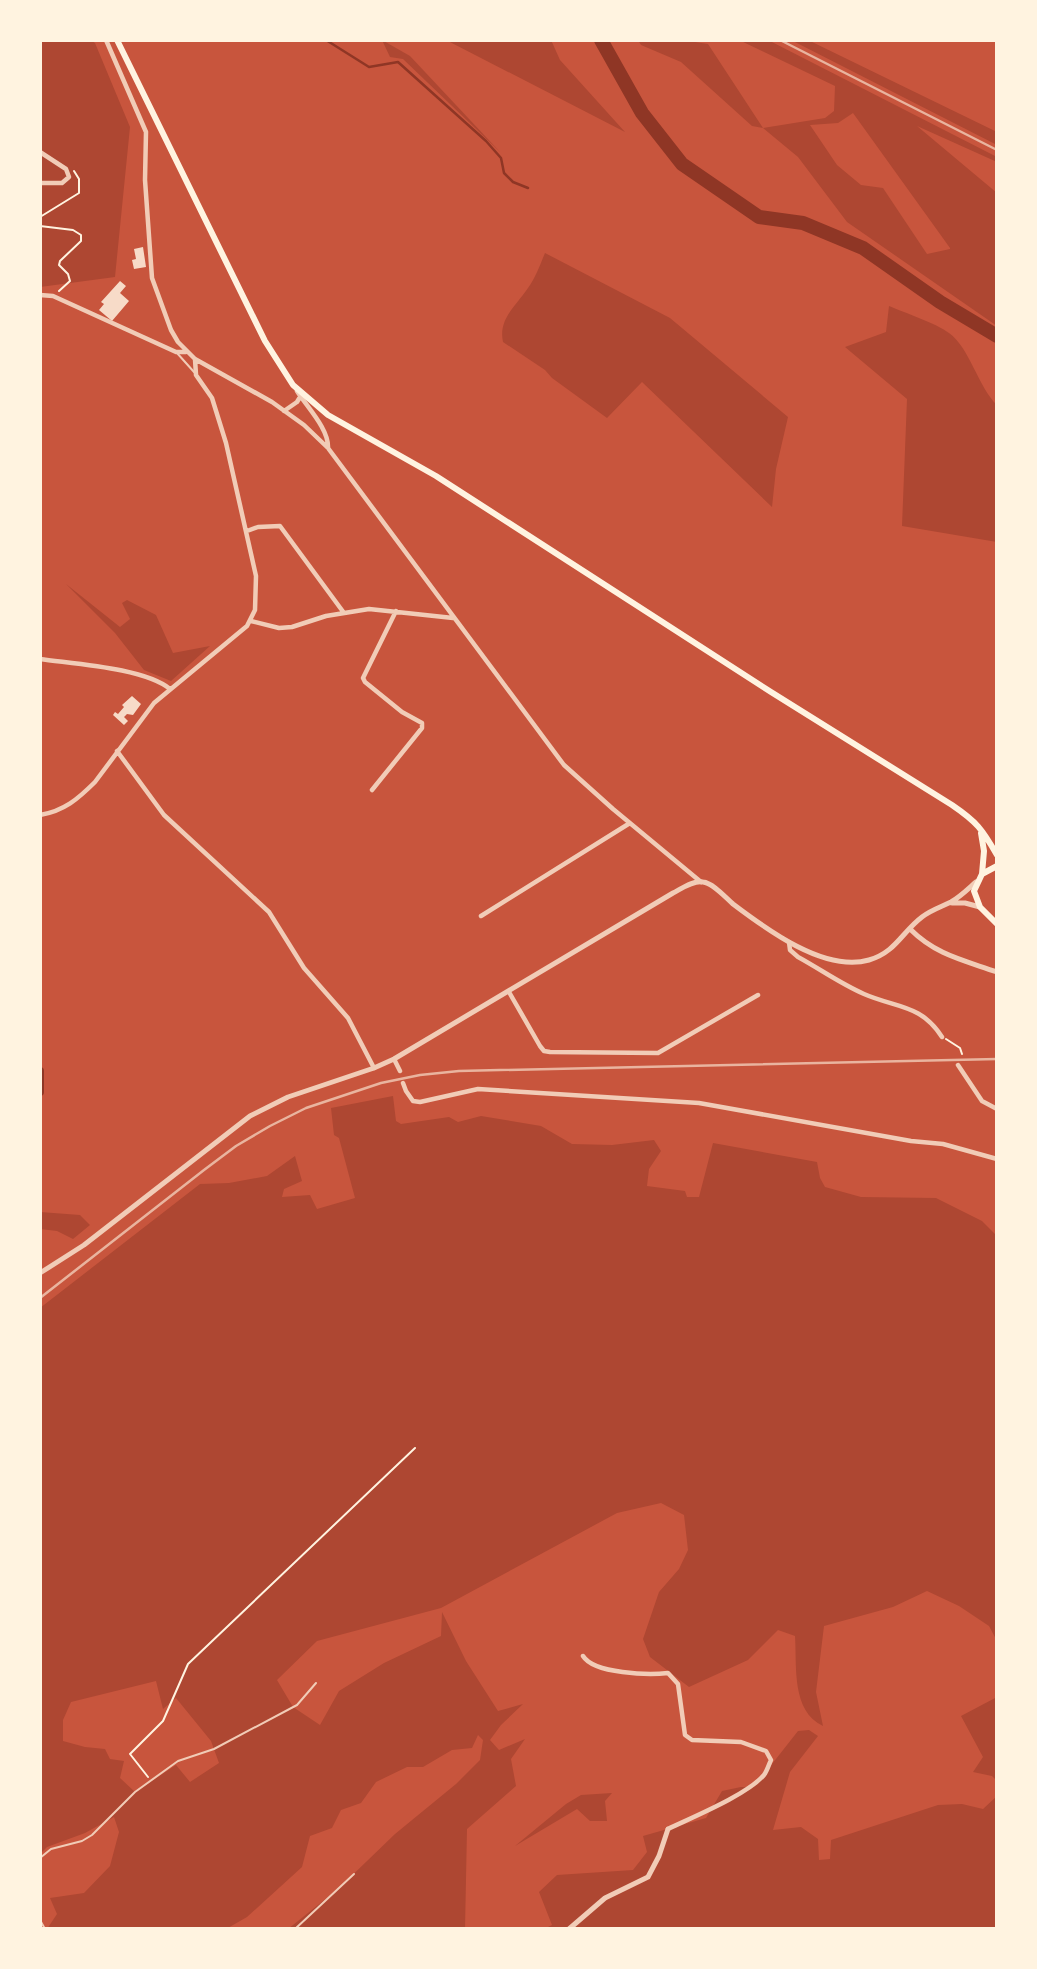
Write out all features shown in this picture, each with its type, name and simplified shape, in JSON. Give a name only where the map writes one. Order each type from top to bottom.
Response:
[{"type":"main road","points":[[117,40],[265,341],[293,385],[328,415],[436,476],[952,805],[978,825],[997,855]]},
{"type":"main road","points":[[978,825],[983,838],[982,874]]},
{"type":"main road","points":[[997,866],[982,874],[976,882],[976,900],[997,924]]},
{"type":"main road","points":[[983,910],[997,917]]},
{"type":"street","points":[[106,40],[146,132],[145,180],[152,278],[171,330],[186,352],[195,359],[284,411],[304,425],[328,448],[564,765],[629,823],[701,881],[708,883],[762,925],[789,942],[831,959],[855,962],[883,954],[898,943],[925,914],[949,903],[976,882]]},
{"type":"street","points":[[40,152],[66,169],[69,177],[62,183],[40,183]]},
{"type":"street","points":[[40,295],[52,296],[176,352],[186,352]]},
{"type":"street","points":[[40,815],[60,811],[77,800],[95,782],[154,704],[251,621],[255,610],[257,576],[226,443],[212,398],[196,375],[195,359]]},
{"type":"street","points":[[293,385],[323,431],[328,448]]},
{"type":"street","points":[[284,411],[298,402],[300,396]]},
{"type":"street","points":[[247,531],[258,527],[280,526],[344,613]]},
{"type":"street","points":[[251,621],[279,628],[292,627],[326,616],[369,610],[454,618]]},
{"type":"street","points":[[372,790],[422,728],[422,723],[402,712],[363,678],[396,611]]},
{"type":"street","points":[[40,659],[136,674],[162,682],[170,689]]},
{"type":"street","points":[[117,751],[163,815],[269,912],[304,968],[348,1018],[374,1068]]},
{"type":"street","points":[[481,916],[629,823]]},
{"type":"street","points":[[40,1273],[85,1245],[250,1116],[288,1097],[394,1059],[673,893],[701,881]]},
{"type":"street","points":[[949,903],[965,903],[983,910]]},
{"type":"street","points":[[910,929],[942,954],[997,972]]},
{"type":"street","points":[[789,942],[790,950],[798,957],[838,981],[866,995],[912,1009],[927,1018],[942,1037]]},
{"type":"street","points":[[509,992],[544,1051],[550,1052],[658,1053],[758,995]]},
{"type":"street","points":[[394,1059],[400,1070]]},
{"type":"street","points":[[958,1065],[982,1101],[997,1110]]},
{"type":"street","points":[[403,1083],[413,1101],[421,1102],[478,1089],[699,1103],[911,1141],[943,1144],[997,1160]]},
{"type":"street","points":[[569,1929],[605,1898],[648,1877],[668,1829],[748,1787],[764,1774],[771,1760],[766,1751],[748,1744],[692,1740],[685,1735],[678,1684],[668,1673],[649,1675],[607,1669],[586,1661],[583,1656]]},
{"type":"lane","points":[[176,352],[196,375]]},
{"type":"lane","points":[[40,1858],[51,1849],[82,1841],[92,1835],[135,1792],[178,1761],[214,1749],[297,1705],[316,1683]]},
{"type":"lane","points":[[295,1929],[354,1874]]},
{"type":"lane","points":[[40,1920],[45,1929]]},
{"type":"path","points":[[40,217],[79,193],[80,186],[75,172],[66,169]]},
{"type":"path","points":[[40,226],[73,230],[81,235],[81,241],[59,265],[68,274],[70,281],[52,296]]},
{"type":"path","points":[[942,1037],[961,1048],[962,1054]]},
{"type":"path","points":[[150,1781],[130,1754],[163,1721],[188,1664],[415,1448]]},
{"type":"shaded area","points":[[40,40],[90,40],[95,43],[130,127],[115,277],[40,287]]},
{"type":"shaded area","points":[[382,40],[410,56],[500,152],[403,59],[390,57]]},
{"type":"shaded area","points":[[446,40],[551,40],[560,60],[625,132]]},
{"type":"shaded area","points":[[638,40],[682,40],[708,44],[763,128],[752,126],[681,62],[641,45]]},
{"type":"shaded area","points":[[739,40],[768,40],[997,157],[997,162],[917,126],[997,193],[997,326],[847,222],[798,157],[763,128],[825,118],[834,111],[835,86]],"holes":[[[853,113],[950,248],[927,254],[883,188],[861,185],[837,165],[810,125],[838,123]]]},
{"type":"shaded area","points":[[791,40],[808,40],[997,132],[997,145]]},
{"type":"shaded area","points":[[545,253],[670,318],[788,417],[776,469],[772,507],[642,382],[607,418],[545,370],[503,342],[503,326],[513,307],[531,284]]},
{"type":"shaded area","points":[[889,306],[949,333],[963,348],[984,388],[997,405],[997,542],[902,526],[907,399],[845,347],[886,332]]},
{"type":"shaded area","points":[[66,584],[120,627],[130,619],[122,603],[127,600],[156,615],[173,653],[210,646],[171,681],[144,670],[115,633]]},
{"type":"shaded area","points":[[393,1096],[396,1121],[401,1124],[449,1117],[458,1122],[481,1116],[541,1126],[572,1144],[612,1145],[654,1140],[661,1151],[649,1169],[647,1186],[685,1191],[687,1197],[699,1197],[713,1143],[817,1162],[825,1187],[861,1197],[936,1198],[982,1221],[997,1236],[997,1641],[989,1626],[959,1606],[927,1591],[893,1607],[824,1626],[816,1692],[823,1726],[805,1710],[801,1699],[796,1674],[795,1636],[778,1630],[748,1660],[689,1687],[650,1657],[643,1639],[659,1592],[679,1569],[688,1550],[684,1515],[661,1503],[617,1513],[441,1608],[317,1641],[277,1680],[293,1707],[320,1725],[339,1691],[384,1663],[441,1636],[442,1612],[466,1661],[498,1711],[523,1704],[490,1740],[499,1750],[525,1739],[511,1759],[516,1786],[467,1829],[465,1929],[288,1929],[338,1889],[395,1834],[456,1784],[480,1760],[483,1740],[478,1735],[472,1748],[452,1750],[423,1767],[407,1767],[376,1782],[361,1803],[341,1810],[332,1828],[310,1836],[302,1867],[247,1917],[226,1929],[47,1929],[57,1914],[50,1898],[84,1893],[110,1866],[119,1832],[114,1817],[85,1833],[47,1847],[40,1854],[40,1308],[200,1184],[229,1183],[267,1176],[295,1156],[302,1181],[284,1189],[282,1197],[310,1195],[317,1209],[355,1198],[339,1138],[334,1135],[331,1108]],"holes":[[[156,1681],[163,1709],[176,1698],[211,1741],[219,1763],[190,1782],[176,1765],[135,1792],[120,1778],[124,1761],[110,1759],[105,1749],[63,1741],[63,1720],[71,1702]]]},
{"type":"shaded area","points":[[40,1212],[80,1215],[90,1225],[73,1239],[57,1231],[40,1229]]},
{"type":"shaded area","points":[[997,1697],[997,1781],[992,1776],[973,1772],[983,1757],[961,1716]]},
{"type":"shaded area","points":[[809,1730],[818,1736],[790,1772],[773,1830],[801,1827],[818,1839],[819,1860],[830,1859],[831,1840],[938,1805],[962,1804],[983,1809],[997,1796],[997,1929],[544,1929],[552,1925],[539,1892],[557,1875],[633,1870],[647,1852],[643,1836],[706,1818],[722,1791],[754,1787],[798,1731]]},
{"type":"shaded area","points":[[612,1793],[605,1801],[607,1821],[590,1821],[577,1809],[515,1846],[581,1795]]},
{"type":"building","points":[[143,247],[146,267],[134,269],[134,249]]},
{"type":"building","points":[[120,281],[126,286],[120,293],[129,301],[112,321],[99,310],[104,304],[101,302]]},
{"type":"building","points":[[132,696],[141,704],[133,715],[127,714],[124,717],[128,721],[124,725],[113,715],[115,712],[118,714],[124,707],[122,705]]},
{"type":"waterway","points":[[326,40],[369,67],[398,62],[486,141],[501,158],[504,173],[513,182],[528,188]]},
{"type":"waterway","points":[[601,40],[642,113],[682,164],[759,217],[803,223],[863,248],[940,302],[997,336]]},
{"type":"waterway","points":[[40,1071],[40,1092]]},
{"type":"railway","points":[[780,40],[997,150]]},
{"type":"railway","points":[[40,1298],[236,1146],[306,1108],[381,1083],[459,1071],[997,1059]]}]
